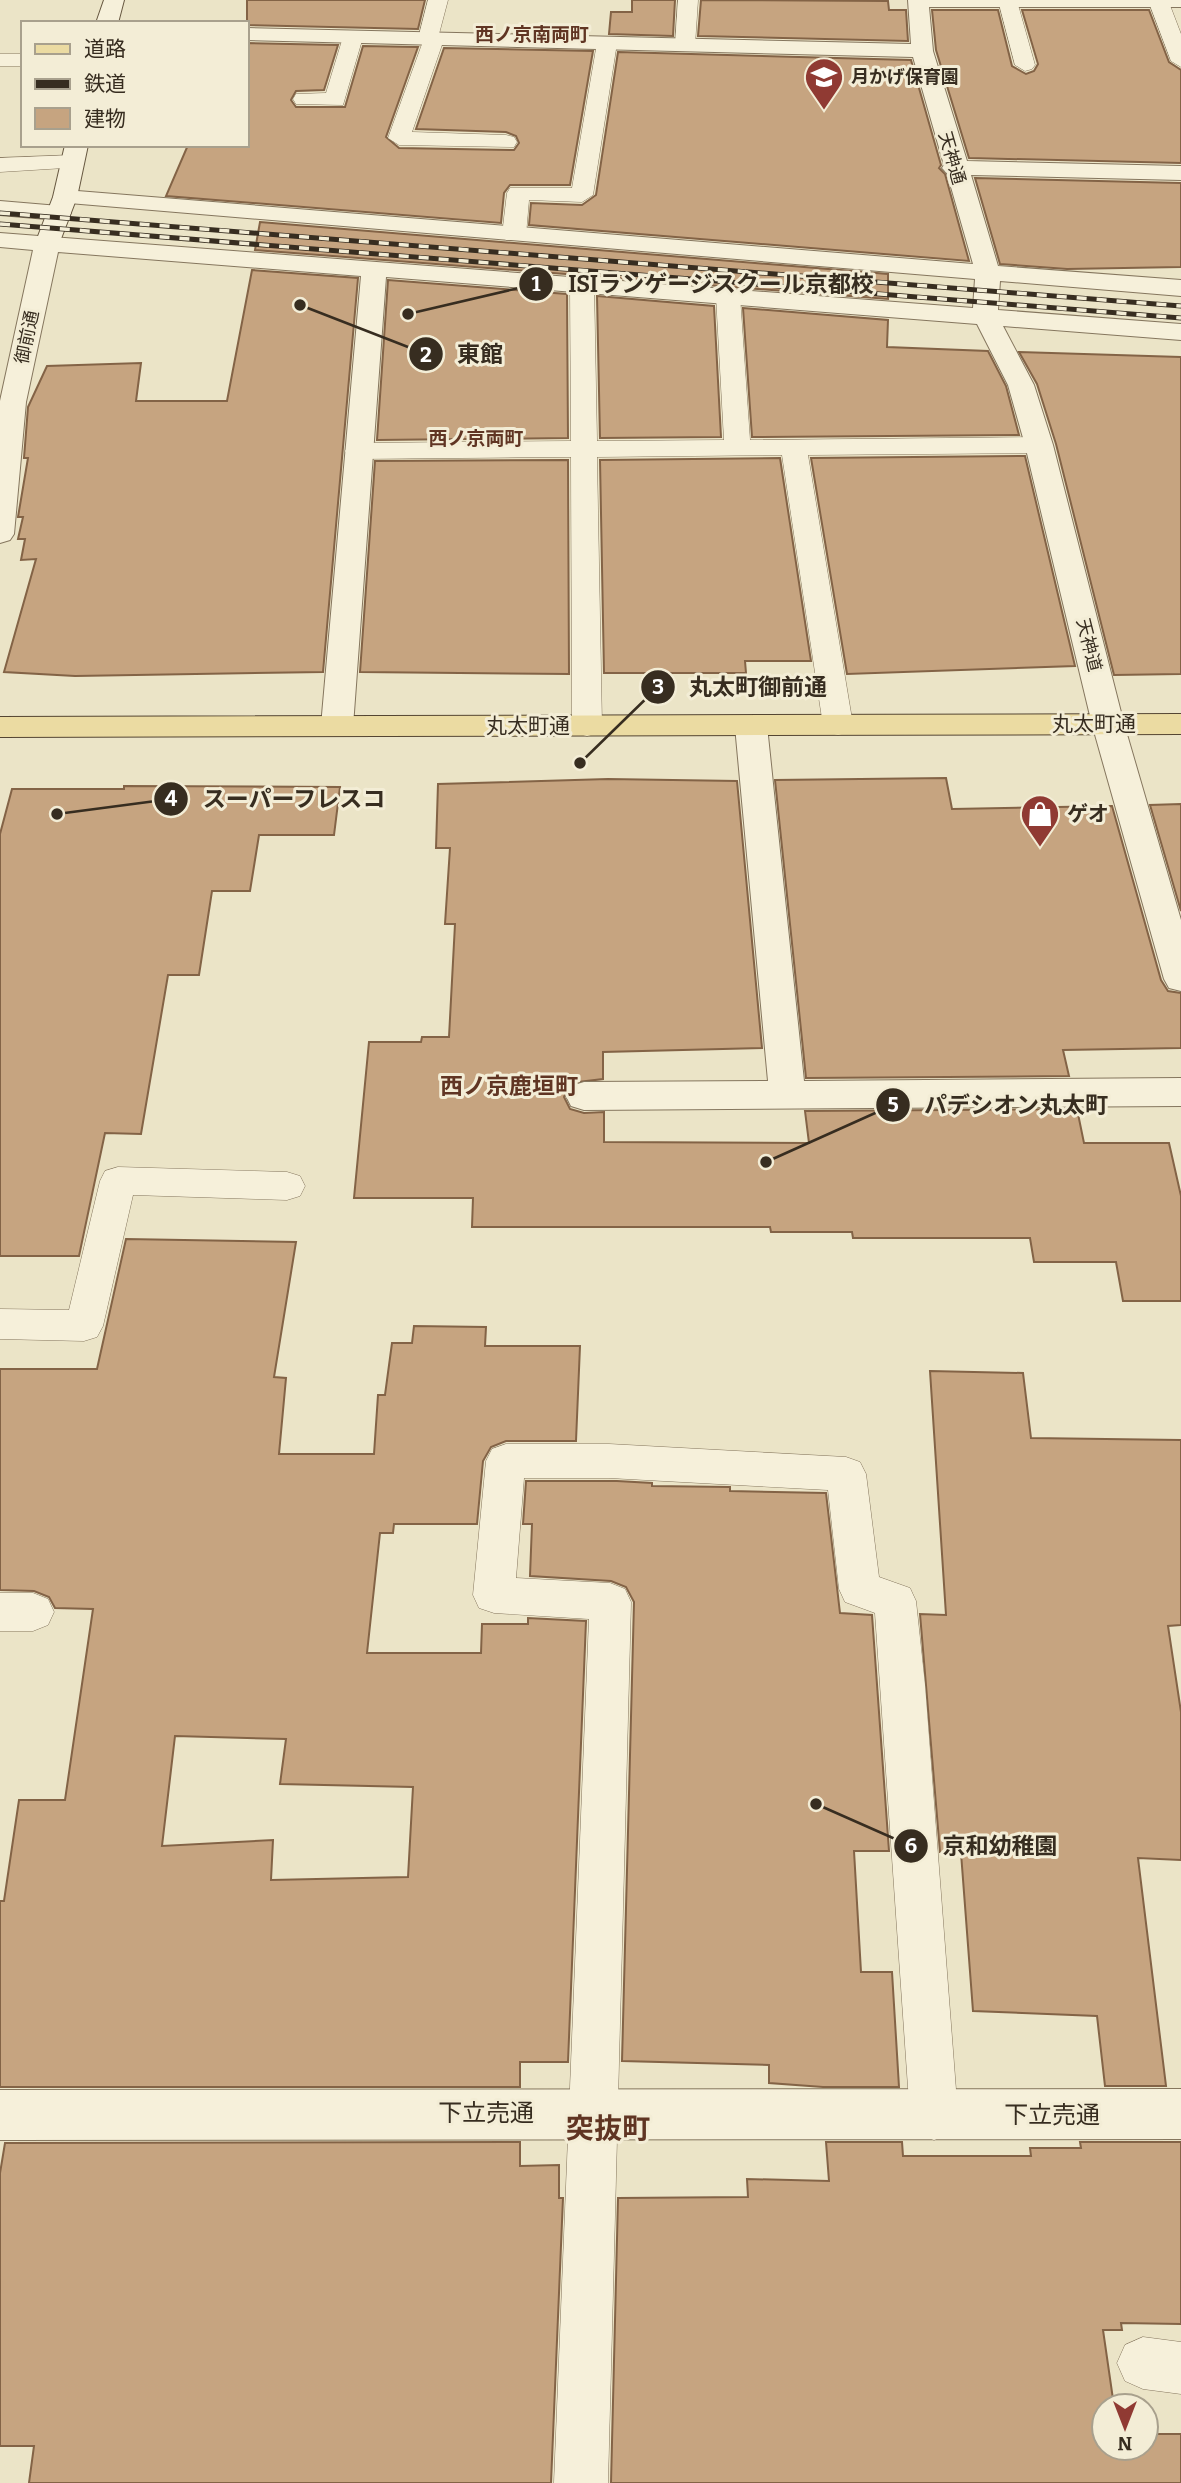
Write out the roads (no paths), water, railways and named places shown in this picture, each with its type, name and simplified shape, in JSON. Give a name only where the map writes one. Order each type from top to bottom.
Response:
[{"type":"main road","name":"丸太町通","points":[[0,727],[1181,724]]},
{"type":"street","points":[[108,21],[114,0]]},
{"type":"street","points":[[918,0],[1181,1]]},
{"type":"street","name":"天神通","points":[[918,0],[922,51],[954,167],[988,272],[985,315]]},
{"type":"street","points":[[248,34],[922,51]]},
{"type":"street","name":"御前通","points":[[0,534],[13,402],[47,244],[62,205],[75,154]]},
{"type":"street","points":[[954,167],[1181,173]]},
{"type":"street","points":[[0,208],[62,205],[514,235],[1181,288]]},
{"type":"street","points":[[0,240],[374,267],[1181,332]]},
{"type":"street","points":[[337,726],[374,267]]},
{"type":"street","name":"天神道","points":[[985,315],[1021,385],[1039,445],[1108,724],[1181,979]]},
{"type":"street","points":[[0,328],[29,328]]},
{"type":"street","points":[[751,726],[788,1094]]},
{"type":"street","points":[[584,1096],[1181,1092]]},
{"type":"street","name":"下立売通","points":[[0,2115],[1181,2114]]},
{"type":"lane","points":[[438,0],[431,39],[399,138],[506,142]]},
{"type":"lane","points":[[685,45],[688,0]]},
{"type":"lane","points":[[1007,1],[1025,65]]},
{"type":"lane","points":[[1159,1],[1181,61]]},
{"type":"lane","points":[[304,99],[335,100],[353,37]]},
{"type":"lane","points":[[514,235],[518,193],[582,195],[607,43]]},
{"type":"lane","points":[[0,60],[21,60]]},
{"type":"lane","points":[[0,165],[75,154]]},
{"type":"lane","points":[[582,284],[587,726]]},
{"type":"lane","points":[[728,296],[738,448]]},
{"type":"lane","points":[[358,451],[1039,445]]},
{"type":"lane","points":[[794,447],[838,725]]},
{"type":"lane","points":[[0,1324],[84,1326],[117,1181],[288,1186]]},
{"type":"lane","points":[[581,2483],[610,1602],[494,1595],[506,1461],[609,1461],[846,1474],[860,1589],[895,1601],[905,1699],[934,2116]]},
{"type":"railway","points":[[0,213],[1181,306]]},
{"type":"railway","points":[[0,224],[1181,318]]},
{"type":"place","name":"月かげ保育園","points":[[824,111]]},
{"type":"place","name":"東館","points":[[300,305]]},
{"type":"place","name":"ISIランゲージスクール京都校","points":[[408,314]]},
{"type":"place","name":"丸太町御前通","points":[[580,763]]},
{"type":"place","name":"スーパーフレスコ","points":[[57,814]]},
{"type":"place","name":"ゲオ","points":[[1040,848]]},
{"type":"place","name":"パデシオン丸太町","points":[[766,1162]]},
{"type":"place","name":"京和幼稚園","points":[[816,1804]]},
{"type":"district","name":"西ノ京南両町","points":[[532,34]]},
{"type":"district","name":"西ノ京両町","points":[[476,438]]},
{"type":"district","name":"西ノ京鹿垣町","points":[[509,1086]]},
{"type":"district","name":"突抜町","points":[[608,2128]]}]
